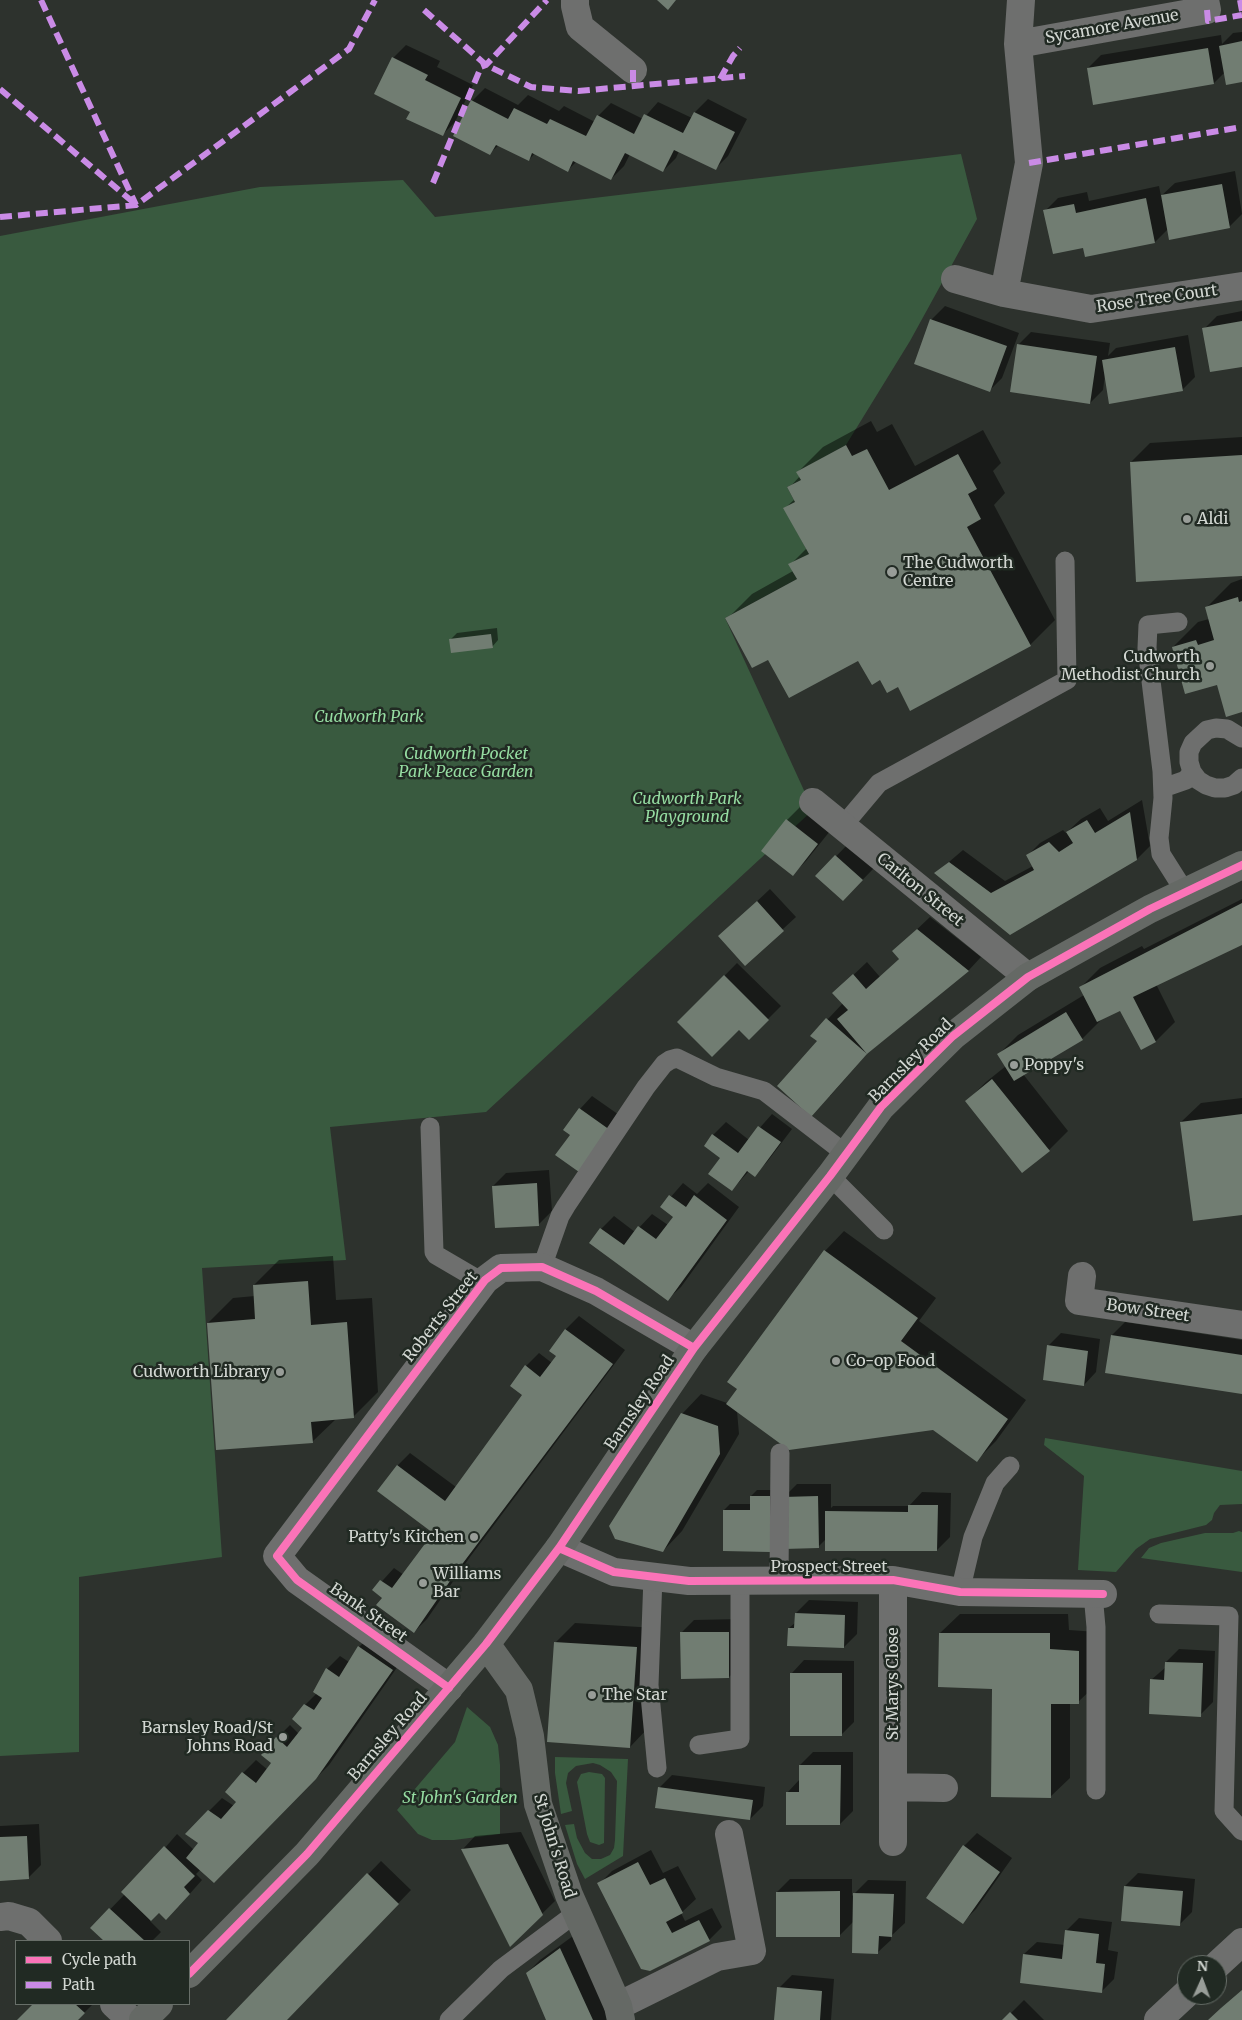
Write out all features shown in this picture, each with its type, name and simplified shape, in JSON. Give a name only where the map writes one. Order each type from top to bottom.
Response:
[{"type":"street","points":[[575,0],[574,6],[580,27],[633,70]]},
{"type":"street","points":[[1004,293],[1028,163],[1018,44],[1022,0]]},
{"type":"street","name":"Sycamore Avenue","points":[[1018,44],[1206,5]]},
{"type":"street","name":"Rose Tree Court","points":[[955,279],[1004,293],[1091,309],[1242,286]]},
{"type":"street","name":"Carlton Street","points":[[812,802],[1028,977]]},
{"type":"street","name":"Barnsley Road","points":[[190,1973],[307,1854],[486,1644],[559,1548],[694,1348],[830,1176],[881,1107],[952,1036],[1028,977],[1150,909],[1242,865]]},
{"type":"street","name":"Roberts Street","points":[[277,1556],[485,1280],[500,1268],[542,1267],[596,1291],[694,1348]]},
{"type":"street","name":"Bow Street","points":[[1082,1276],[1079,1301],[1242,1324]]},
{"type":"street","name":"Prospect Street","points":[[559,1548],[614,1572],[689,1581],[893,1580],[960,1592],[1098,1594]]},
{"type":"street","name":"Bank Street","points":[[277,1556],[297,1580],[449,1688]]},
{"type":"street","name":"St Marys Close","points":[[893,1580],[893,1842]]},
{"type":"street","name":"St John's Road","points":[[486,1644],[519,1690],[530,1736],[538,1804],[576,1913],[619,2013]]},
{"type":"street","points":[[893,1787],[944,1788]]},
{"type":"street","points":[[619,2013],[717,1957],[752,1951],[729,1834]]},
{"type":"street","points":[[0,1917],[9,1916],[29,1922],[47,1940]]},
{"type":"street","points":[[1227,1956],[1242,1942]]},
{"type":"street","points":[[1158,2020],[1177,2002]]},
{"type":"street","points":[[115,2005],[132,2020]]},
{"type":"street","points":[[143,2020],[158,2005]]},
{"type":"lane","points":[[842,827],[879,783],[1067,680],[1065,561]]},
{"type":"lane","points":[[1178,622],[1148,625],[1147,648],[1163,788],[1159,838],[1161,854],[1185,892]]},
{"type":"lane","points":[[1242,738],[1227,729],[1216,728],[1207,730],[1193,743],[1189,752],[1192,772],[1198,780],[1206,785],[1215,788],[1225,788],[1234,785],[1242,778]]},
{"type":"lane","points":[[1163,788],[1186,780],[1192,772]]},
{"type":"lane","points":[[542,1267],[560,1216],[566,1206],[646,1087],[664,1064],[670,1060],[676,1058],[716,1077],[764,1091],[846,1154]]},
{"type":"lane","points":[[430,1127],[434,1252],[436,1255],[477,1278],[479,1288]]},
{"type":"lane","points":[[830,1176],[884,1230]]},
{"type":"lane","points":[[778,1581],[780,1453]]},
{"type":"lane","points":[[960,1592],[973,1537],[995,1483],[1010,1466]]},
{"type":"lane","points":[[653,1577],[649,1685],[657,1768]]},
{"type":"lane","points":[[699,1745],[740,1739],[740,1581]]},
{"type":"lane","points":[[1096,1790],[1096,1627],[1098,1594]]},
{"type":"lane","points":[[1158,1614],[1229,1616],[1224,1811],[1242,1831]]},
{"type":"lane","points":[[449,2020],[501,1969],[576,1913]]},
{"type":"green space","name":"Cudworth Park","points":[[961,154],[977,219],[910,341],[846,445],[797,472],[801,480],[787,487],[795,502],[784,508],[809,554],[789,564],[797,579],[725,618],[813,810],[486,1112],[330,1127],[346,1260],[202,1268],[222,1557],[79,1577],[79,1752],[0,1756],[0,236],[260,187],[403,180],[435,217]]},
{"type":"green space","points":[[1045,1438],[1242,1471],[1242,1504],[1220,1505],[1214,1513],[1212,1520],[1206,1525],[1150,1539],[1136,1549],[1116,1572],[1078,1570],[1084,1476],[1044,1445]]},
{"type":"green space","points":[[1242,1532],[1242,1572],[1141,1558],[1149,1548],[1161,1543],[1205,1533],[1233,1533]]},
{"type":"green space","name":"St John's Garden","points":[[467,1707],[490,1727],[498,1745],[500,1765],[500,1834],[454,1840],[432,1840],[418,1834],[397,1810],[455,1742]]},
{"type":"green space","points":[[555,1757],[628,1759],[623,1856],[585,1879],[577,1864],[565,1825],[574,1824],[577,1838],[585,1853],[592,1859],[601,1859],[610,1855],[614,1848],[615,1840],[617,1781],[611,1772],[600,1765],[593,1763],[576,1766],[568,1773],[566,1783],[572,1811],[561,1814],[555,1773]]},
{"type":"green space","points":[[589,1772],[602,1774],[605,1778],[604,1843],[599,1845],[590,1842],[587,1834],[577,1782],[581,1774]]},
{"type":"building","points":[[657,0],[676,0],[668,10]]},
{"type":"building","points":[[1242,41],[1242,82],[1226,85],[1219,46]]},
{"type":"building","points":[[1208,48],[1214,84],[1093,105],[1087,68]]},
{"type":"building","points":[[392,57],[428,75],[425,80],[461,98],[443,136],[406,119],[410,112],[374,94]]},
{"type":"building","points":[[471,100],[508,119],[514,108],[547,124],[550,119],[586,136],[597,115],[634,134],[644,114],[683,133],[694,112],[735,132],[716,170],[674,150],[663,172],[625,153],[611,180],[573,161],[568,172],[532,153],[529,161],[496,145],[490,155],[453,136]]},
{"type":"building","points":[[1222,184],[1230,228],[1169,240],[1161,195]]},
{"type":"building","points":[[1146,198],[1155,243],[1085,257],[1083,248],[1053,254],[1043,210],[1074,204],[1076,213]]},
{"type":"building","points":[[930,319],[1007,346],[990,392],[914,364]]},
{"type":"building","points":[[1242,321],[1242,367],[1210,372],[1202,328]]},
{"type":"building","points":[[1017,344],[1097,356],[1090,404],[1010,392]]},
{"type":"building","points":[[1175,347],[1183,391],[1109,404],[1102,360]]},
{"type":"building","name":"The Cudworth Centre","points":[[846,445],[852,456],[867,449],[889,490],[958,454],[977,489],[968,494],[981,519],[967,527],[1031,646],[910,711],[898,687],[887,693],[880,680],[872,685],[858,661],[789,698],[768,660],[752,668],[725,618],[797,579],[788,564],[809,554],[783,508],[795,502],[787,487],[801,480],[796,472]]},
{"type":"building","name":"Aldi","points":[[1242,455],[1242,576],[1136,582],[1130,462]]},
{"type":"building","name":"Cudworth Methodist Church","points":[[1238,597],[1239,602],[1242,601],[1242,712],[1226,717],[1217,685],[1185,694],[1172,647],[1196,640],[1198,645],[1214,640],[1205,607]]},
{"type":"building","points":[[491,634],[493,648],[451,653],[449,639]]},
{"type":"building","points":[[1130,812],[1137,860],[1010,935],[934,873],[949,862],[991,893],[1034,870],[1026,855],[1049,842],[1059,852],[1073,843],[1066,832],[1087,820],[1095,833]]},
{"type":"building","points":[[786,819],[818,844],[793,876],[761,851]]},
{"type":"building","points":[[835,855],[863,880],[843,901],[815,876]]},
{"type":"building","points":[[757,901],[784,931],[745,966],[718,936]]},
{"type":"building","points":[[1242,903],[1242,945],[1133,997],[1156,1042],[1141,1050],[1120,1011],[1097,1022],[1079,987]]},
{"type":"building","points":[[917,929],[969,971],[867,1054],[837,1019],[848,1010],[832,993],[853,974],[866,989],[899,959],[892,951]]},
{"type":"building","points":[[724,975],[769,1020],[749,1040],[739,1030],[712,1057],[677,1022]]},
{"type":"building","points":[[1066,1012],[1083,1040],[1014,1081],[997,1054]]},
{"type":"building","points":[[826,1018],[867,1054],[811,1117],[777,1086],[817,1041],[810,1036]]},
{"type":"building","points":[[992,1079],[1050,1151],[1022,1173],[965,1101]]},
{"type":"building","points":[[579,1108],[610,1130],[579,1172],[555,1155],[570,1135],[563,1130]]},
{"type":"building","points":[[1242,1114],[1242,1215],[1193,1221],[1180,1122]]},
{"type":"building","points":[[758,1126],[781,1142],[755,1177],[747,1171],[732,1191],[708,1174],[720,1158],[704,1146],[712,1134],[738,1153]]},
{"type":"building","points":[[537,1183],[539,1226],[495,1228],[492,1186]]},
{"type":"building","points":[[669,1195],[686,1207],[694,1195],[727,1220],[668,1301],[589,1243],[600,1228],[624,1245],[638,1226],[656,1239],[673,1217],[660,1207]]},
{"type":"building","name":"Co-op Food","points":[[824,1250],[918,1318],[901,1341],[1008,1419],[977,1462],[933,1430],[789,1450],[726,1404],[737,1389],[727,1382]]},
{"type":"building","name":"Cudworth Library","points":[[308,1281],[311,1325],[347,1322],[354,1418],[311,1422],[313,1443],[216,1450],[207,1323],[255,1319],[253,1285]]},
{"type":"building","points":[[565,1329],[613,1364],[457,1571],[414,1633],[376,1605],[382,1598],[372,1590],[380,1580],[392,1588],[433,1533],[377,1491],[397,1465],[445,1501],[522,1395],[510,1386],[525,1365],[540,1377],[556,1356],[549,1351]]},
{"type":"building","points":[[1111,1335],[1242,1355],[1242,1394],[1105,1373]]},
{"type":"building","points":[[1047,1345],[1088,1351],[1084,1386],[1043,1380]]},
{"type":"building","points":[[681,1413],[718,1426],[720,1454],[663,1552],[615,1539],[609,1526]]},
{"type":"building","points":[[750,1496],[770,1496],[770,1552],[723,1551],[723,1510],[750,1510]]},
{"type":"building","points":[[818,1496],[819,1548],[784,1549],[783,1497]]},
{"type":"building","points":[[908,1505],[938,1505],[937,1551],[825,1551],[825,1511],[908,1512]]},
{"type":"building","points":[[795,1613],[845,1615],[844,1648],[787,1646],[788,1628],[794,1628]]},
{"type":"building","points":[[680,1632],[729,1632],[729,1678],[681,1679]]},
{"type":"building","points":[[939,1633],[1050,1633],[1050,1649],[1079,1651],[1079,1704],[1051,1704],[1051,1798],[991,1797],[992,1689],[938,1687]]},
{"type":"building","name":"The Star","points":[[554,1642],[637,1647],[630,1748],[547,1742]]},
{"type":"building","points":[[358,1646],[393,1670],[316,1779],[214,1883],[186,1858],[198,1843],[185,1834],[208,1810],[221,1819],[236,1802],[225,1792],[242,1772],[256,1783],[271,1763],[261,1755],[276,1737],[287,1747],[302,1728],[292,1719],[304,1704],[314,1710],[322,1698],[313,1692],[326,1668],[339,1677]]},
{"type":"building","points":[[1165,1662],[1203,1663],[1201,1717],[1149,1714],[1150,1679],[1164,1680]]},
{"type":"building","points":[[790,1673],[842,1673],[842,1736],[790,1736]]},
{"type":"building","points":[[799,1765],[841,1765],[840,1825],[786,1825],[786,1792],[799,1792]]},
{"type":"building","points":[[658,1787],[753,1800],[750,1820],[655,1808]]},
{"type":"building","points":[[27,1836],[29,1879],[0,1881],[0,1837]]},
{"type":"building","points":[[508,1844],[543,1915],[510,1947],[461,1849]]},
{"type":"building","points":[[963,1845],[1000,1872],[963,1924],[926,1898]]},
{"type":"building","points":[[164,1846],[195,1876],[184,1887],[190,1894],[166,1920],[159,1913],[151,1921],[121,1892]]},
{"type":"building","points":[[638,1862],[650,1885],[665,1878],[683,1913],[666,1922],[672,1933],[699,1920],[710,1941],[650,1971],[641,1969],[597,1883]]},
{"type":"building","points":[[367,1873],[399,1904],[287,2020],[226,2020]]},
{"type":"building","points":[[1124,1886],[1183,1891],[1180,1926],[1121,1921]]},
{"type":"building","points":[[840,1891],[840,1937],[776,1937],[776,1892]]},
{"type":"building","points":[[853,1893],[894,1894],[892,1937],[879,1936],[878,1954],[852,1953]]},
{"type":"building","points":[[109,1908],[144,1940],[103,1940],[90,1928]]},
{"type":"building","points":[[1065,1930],[1099,1934],[1096,1963],[1105,1964],[1102,1993],[1020,1983],[1023,1954],[1062,1959]]},
{"type":"building","points":[[560,1948],[593,2020],[546,2020],[526,1973]]},
{"type":"building","points":[[777,1987],[822,1991],[820,2020],[774,2020]]},
{"type":"building","points":[[1242,1990],[1242,2020],[1208,2020],[1224,2005],[1227,2005],[1227,2003]]},
{"type":"building","points":[[32,2005],[76,2005],[85,2013],[78,2020],[17,2020]]},
{"type":"building","points":[[1010,2012],[1018,2020],[1002,2020]]},
{"type":"marked path","points":[[41,0],[136,205]]},
{"type":"marked path","points":[[0,217],[136,205],[349,49],[375,0]]},
{"type":"marked path","points":[[433,183],[481,67],[486,65],[547,0]]},
{"type":"marked path","points":[[1240,0],[1242,11]]},
{"type":"marked path","points":[[424,10],[486,65],[531,87],[578,91],[745,76]]},
{"type":"marked path","points":[[1207,10],[1208,21],[1242,15]]},
{"type":"marked path","points":[[720,79],[733,56],[740,48]]},
{"type":"marked path","points":[[633,70],[633,87]]},
{"type":"marked path","points":[[0,89],[134,203]]},
{"type":"marked path","points":[[1029,163],[1242,127]]},
{"type":"cycle path","points":[[190,1973],[307,1854],[486,1644],[559,1548],[694,1348],[830,1176],[881,1107],[953,1036],[1028,977],[1150,909],[1242,865]]},
{"type":"cycle path","points":[[449,1688],[297,1580],[277,1556],[485,1280],[501,1268],[542,1267],[596,1291],[694,1348]]},
{"type":"cycle path","points":[[559,1548],[614,1572],[689,1581],[893,1580],[960,1592],[1103,1594]]},
{"type":"place","name":"Aldi","points":[[1187,519]]},
{"type":"place","name":"The Cudworth Centre","points":[[892,572]]},
{"type":"place","name":"Cudworth Methodist Church","points":[[1210,666]]},
{"type":"place","name":"Poppy's","points":[[1014,1065]]},
{"type":"place","name":"Co-op Food","points":[[836,1361]]},
{"type":"place","name":"Cudworth Library","points":[[280,1372]]},
{"type":"place","name":"Patty's Kitchen","points":[[474,1537]]},
{"type":"place","name":"Williams Bar","points":[[423,1583]]},
{"type":"place","name":"The Star","points":[[592,1695]]},
{"type":"place","name":"Barnsley Road/St Johns Road","points":[[283,1737]]},
{"type":"park label","name":"Cudworth Pocket Park Peace Garden","points":[[466,763]]},
{"type":"park label","name":"Cudworth Park Playground","points":[[687,808]]}]
